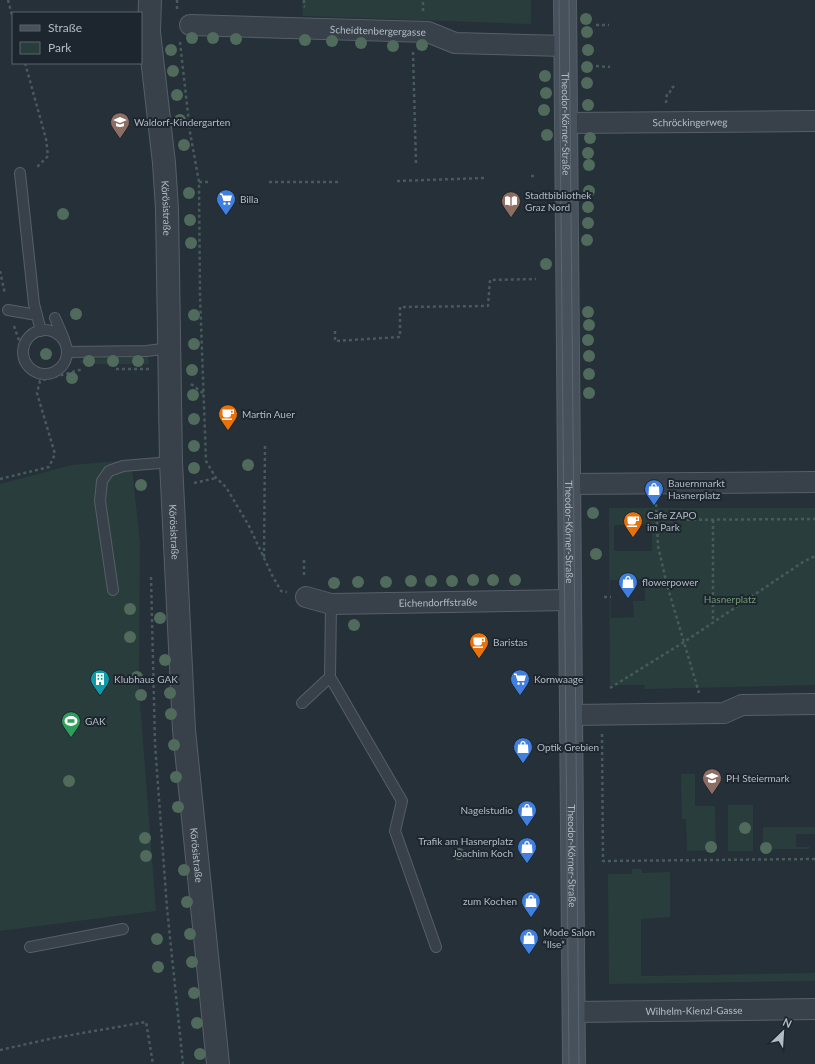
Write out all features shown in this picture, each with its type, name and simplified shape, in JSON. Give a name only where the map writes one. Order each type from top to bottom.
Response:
[{"type":"main road","name":"Theodor-Körner-Straße","points":[[564,0],[574,1064]]},
{"type":"street","name":"Körösistraße","points":[[150,0],[149,32],[164,163],[167,209],[171,462],[184,730],[218,1064]]},
{"type":"street","name":"Scheidtenbergergasse","points":[[184,30],[428,32],[455,43],[565,46]]},
{"type":"street","name":"Schröckingerweg","points":[[566,123],[815,121]]},
{"type":"street","points":[[568,484],[815,482]]},
{"type":"street","name":"Eichendorffstraße","points":[[306,597],[331,604],[570,600]]},
{"type":"street","points":[[571,715],[724,713],[742,705],[815,704]]},
{"type":"street","name":"Wilhelm-Kienzl-Gasse","points":[[574,1012],[815,1009]]},
{"type":"lane","points":[[20,173],[34,304],[41,331]]},
{"type":"lane","points":[[8,310],[37,315]]},
{"type":"lane","points":[[55,318],[66,347],[67,358],[64,365],[59,370],[46,374],[39,374],[33,371],[24,359],[24,345],[28,338],[34,333],[41,331],[48,330],[55,332],[61,336],[66,347]]},
{"type":"lane","points":[[66,347],[148,351],[169,348]]},
{"type":"lane","points":[[113,590],[100,501],[102,480],[109,471],[123,466],[171,462]]},
{"type":"lane","points":[[331,604],[330,677],[402,801],[395,831],[436,947]]},
{"type":"lane","points":[[302,703],[330,677]]},
{"type":"lane","points":[[30,947],[122,929]]},
{"type":"path","points":[[8,0],[12,15]]},
{"type":"path","points":[[422,13],[423,0]]},
{"type":"path","points":[[596,26],[609,25]]},
{"type":"path","points":[[184,30],[190,132],[199,182],[200,296],[206,461],[216,478],[226,487],[248,526],[281,591],[306,597]]},
{"type":"path","points":[[413,51],[416,164]]},
{"type":"path","points":[[20,173],[38,166],[48,156],[46,138],[25,64]]},
{"type":"path","points":[[596,66],[610,67]]},
{"type":"path","points":[[397,180],[484,178]]},
{"type":"path","points":[[199,182],[208,182]]},
{"type":"path","points":[[269,182],[341,182]]},
{"type":"path","points":[[0,272],[8,310],[23,352]]},
{"type":"path","points":[[335,332],[335,341],[400,337],[400,307],[488,306],[490,280],[536,279]]},
{"type":"path","points":[[40,381],[80,369],[88,369]]},
{"type":"path","points":[[112,369],[150,369]]},
{"type":"path","points":[[0,479],[49,467],[55,454],[37,393],[40,381],[33,371]]},
{"type":"path","points":[[264,559],[265,445]]},
{"type":"path","points":[[190,483],[216,478]]},
{"type":"path","points":[[655,483],[658,546],[667,585],[701,699]]},
{"type":"path","points":[[657,520],[815,519]]},
{"type":"path","points":[[713,520],[713,622]]},
{"type":"path","points":[[610,688],[684,642],[815,556]]},
{"type":"path","points":[[304,559],[304,575]]},
{"type":"path","points":[[151,577],[155,744],[167,908],[183,1064]]},
{"type":"path","points":[[604,597],[610,597]]},
{"type":"path","points":[[607,730],[601,735],[603,860],[815,859]]},
{"type":"path","points":[[0,1050],[54,1038],[146,1022],[153,1064]]},
{"type":"green space","points":[[302,0],[531,0],[531,24],[303,16]]},
{"type":"green space","points":[[148,357],[149,364],[83,364],[80,361],[83,359]]},
{"type":"green space","name":"GAK","points":[[131,460],[140,542],[139,689],[156,911],[0,931],[0,484],[72,465]]},
{"type":"green space","name":"Hasnerplatz","points":[[609,508],[815,508],[815,685],[644,689],[645,685],[610,685]],"holes":[[[614,525],[652,525],[652,551],[614,551]],[[644,579],[645,601],[633,601],[634,617],[611,618],[610,580]]]},
{"type":"green space","points":[[681,774],[695,774],[695,806],[715,806],[716,850],[687,851],[686,819],[682,819]]},
{"type":"green space","points":[[728,805],[753,805],[753,851],[728,851]]},
{"type":"green space","points":[[763,827],[815,827],[815,834],[796,834],[796,847],[810,847],[809,849],[763,849]]},
{"type":"green space","points":[[632,869],[642,869],[642,873],[670,872],[670,917],[641,919],[641,976],[815,973],[815,981],[609,984],[608,874],[632,874]]},
{"type":"tram line","points":[[559,0],[569,1064]]},
{"type":"tram line","points":[[569,0],[579,1064]]},
{"type":"place","name":"Waldorf-Kindergarten","points":[[120,139]]},
{"type":"place","name":"Billa","points":[[226,216]]},
{"type":"place","name":"Stadtbibliothek Graz Nord","points":[[511,218]]},
{"type":"place","name":"Martin Auer","points":[[228,431]]},
{"type":"place","name":"Bauernmarkt Hasnerplatz","points":[[654,506]]},
{"type":"place","name":"Cafe ZAPO im Park","points":[[633,538]]},
{"type":"place","name":"flowerpower","points":[[628,599]]},
{"type":"place","name":"Baristas","points":[[479,659]]},
{"type":"place","name":"Klubhaus GAK","points":[[100,696]]},
{"type":"place","name":"Kornwaage","points":[[520,696]]},
{"type":"place","name":"GAK","points":[[71,738]]},
{"type":"place","name":"Optik Grebien","points":[[523,764]]},
{"type":"place","name":"PH Steiermark","points":[[712,795]]},
{"type":"place","name":"Nagelstudio","points":[[527,827]]},
{"type":"place","name":"Trafik am Hasnerplatz Joachim Koch","points":[[527,864]]},
{"type":"place","name":"zum Kochen","points":[[531,918]]},
{"type":"place","name":"Mode Salon “Ilse“","points":[[529,955]]}]
